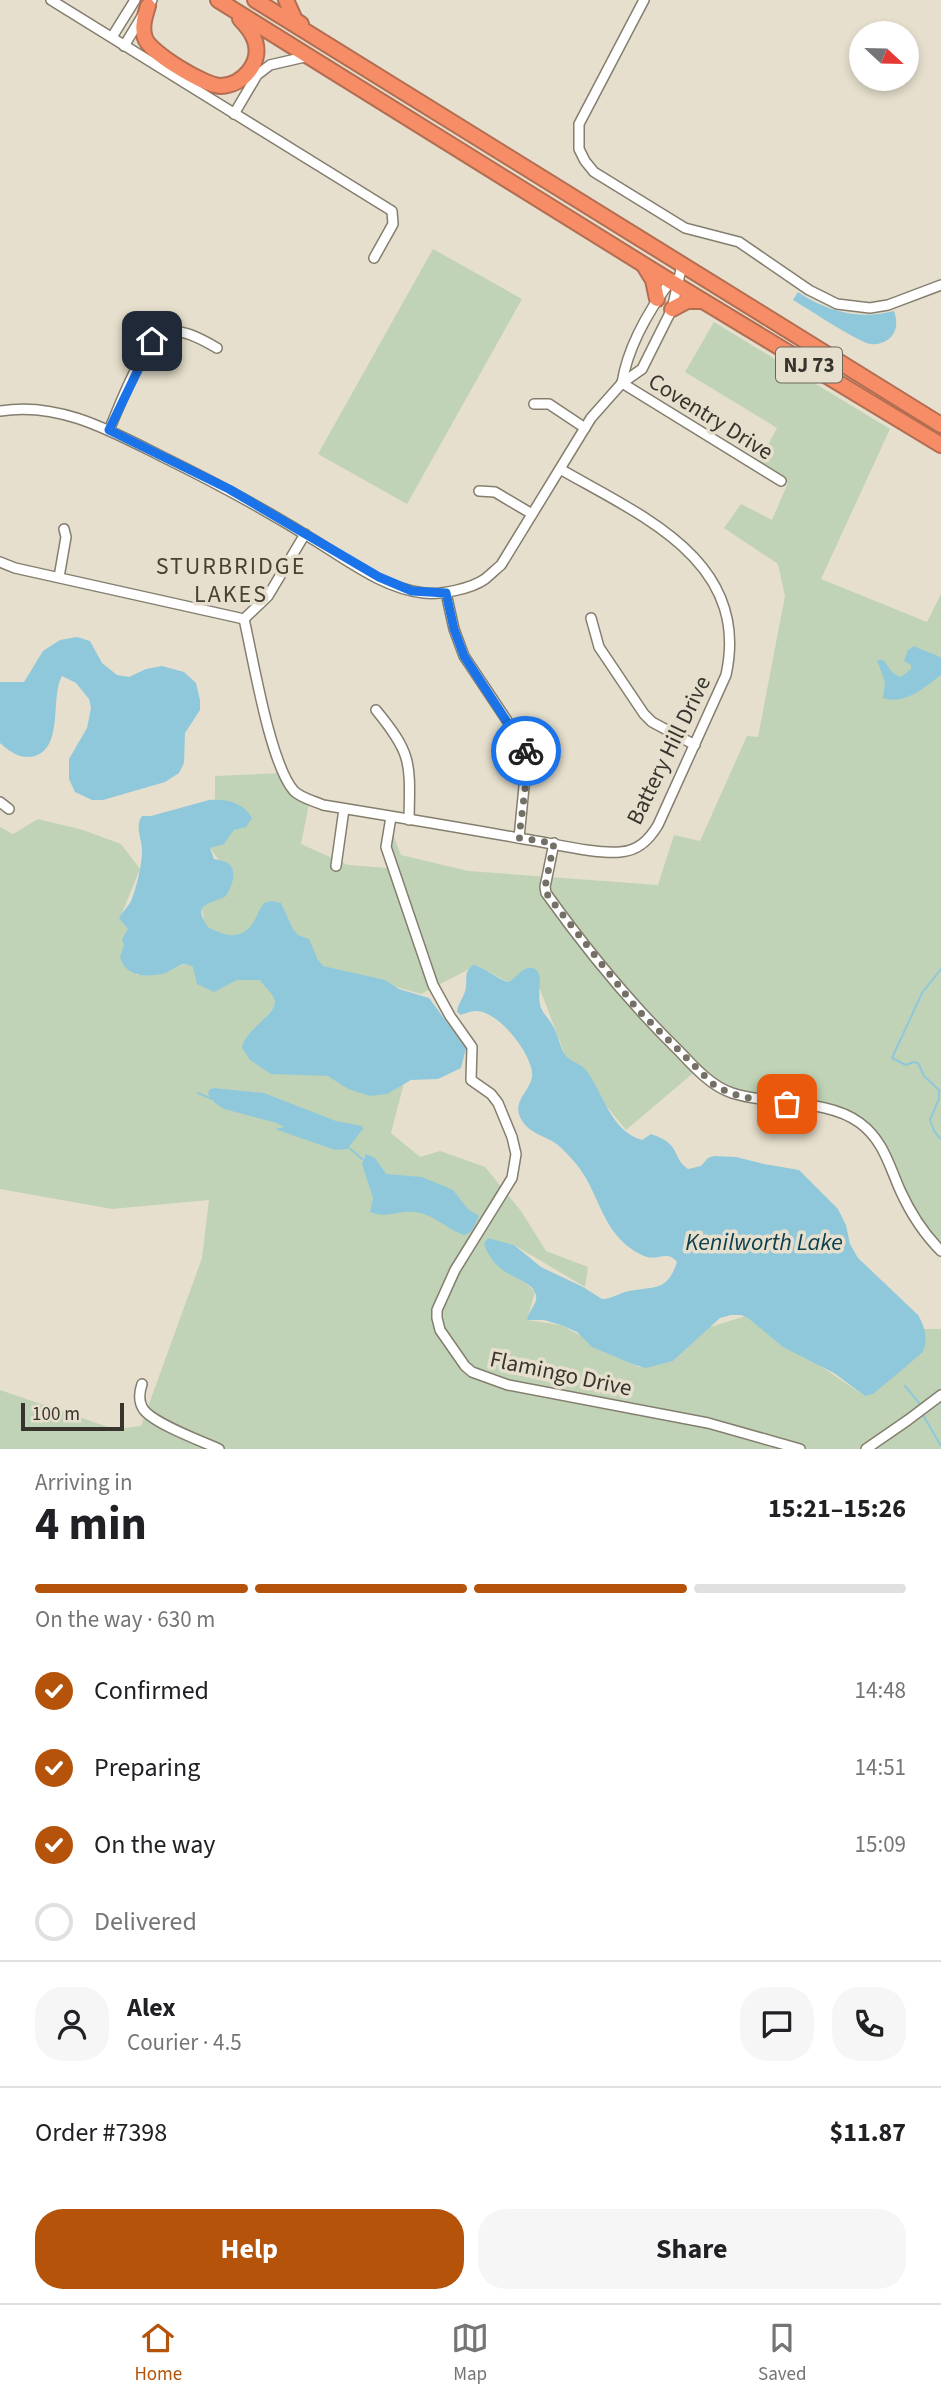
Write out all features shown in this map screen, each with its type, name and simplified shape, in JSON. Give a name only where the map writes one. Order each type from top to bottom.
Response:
[{"type":"highway","name":"NJ 73","points":[[255,0],[941,425]]},
{"type":"highway","points":[[285,0],[295,20],[315,36]]},
{"type":"highway","points":[[145,2],[144,36],[154,51],[204,82],[219,86],[238,81],[246,75],[256,58],[255,40],[251,32],[221,2]]},
{"type":"highway","name":"NJ 73","points":[[221,2],[642,264],[941,445]]},
{"type":"highway","points":[[642,264],[653,280],[657,299]]},
{"type":"highway","points":[[672,309],[687,301],[705,302]]},
{"type":"street","points":[[51,0],[392,211],[393,224],[374,258]]},
{"type":"street","points":[[644,0],[579,124],[579,149],[584,161],[594,172],[685,228],[738,242],[808,290],[837,304],[870,307],[888,305],[941,285]]},
{"type":"street","points":[[112,37],[120,24],[145,2]]},
{"type":"street","points":[[124,46],[145,2]]},
{"type":"street","points":[[97,28],[120,24]]},
{"type":"street","points":[[234,114],[257,75],[270,65],[309,56]]},
{"type":"street","points":[[0,411],[33,408],[75,417],[109,430],[229,489],[366,571],[391,583],[425,594],[446,593],[483,581],[500,565],[585,428],[622,383],[642,369],[672,309],[674,283],[682,265]]},
{"type":"street","points":[[622,383],[626,358],[657,299],[674,283]]},
{"type":"street","points":[[109,430],[152,341],[162,334],[173,332],[185,334],[217,348]]},
{"type":"street","name":"Coventry Drive","points":[[622,383],[780,481]]},
{"type":"street","points":[[534,404],[550,404],[585,428]]},
{"type":"street","name":"Battery Hill Drive","points":[[244,620],[267,724],[283,770],[294,791],[302,796],[323,805],[519,838],[620,852],[634,849],[649,839],[671,799],[726,675],[729,633],[715,583],[685,548],[634,512],[561,469]]},
{"type":"street","points":[[479,491],[495,492],[532,514]]},
{"type":"street","points":[[59,578],[66,537],[64,529]]},
{"type":"street","points":[[0,562],[244,620],[268,596],[305,534]]},
{"type":"street","points":[[446,593],[454,629],[464,656],[524,746],[527,756],[519,838]]},
{"type":"street","points":[[591,618],[599,647],[644,714],[652,722],[695,745]]},
{"type":"street","points":[[376,710],[398,736],[407,757],[410,769],[409,820]]},
{"type":"street","points":[[0,802],[9,809]]},
{"type":"street","points":[[336,866],[344,809]]},
{"type":"street","name":"Flamingo Drive","points":[[391,817],[386,847],[412,930],[435,989],[472,1047],[471,1080],[491,1094],[498,1103],[516,1154],[512,1178],[454,1270],[437,1310],[438,1324],[450,1347],[472,1372],[508,1385],[708,1423],[800,1449]]},
{"type":"street","points":[[554,843],[546,893],[646,1018],[713,1084],[729,1093],[828,1109],[861,1124],[881,1144],[909,1208],[929,1239],[941,1251]]},
{"type":"street","points":[[142,1384],[139,1395],[144,1410],[158,1420],[219,1449]]},
{"type":"street","points":[[866,1449],[941,1395]]},
{"type":"green space","points":[[433,249],[522,299],[407,504],[318,454]]},
{"type":"green space","points":[[714,322],[890,429],[821,579],[927,622],[941,594],[941,1249],[924,1231],[883,1142],[858,1119],[726,1092],[698,1069],[626,1130],[565,1055],[532,968],[508,982],[477,965],[421,994],[323,966],[274,1007],[242,1048],[268,1072],[328,1076],[370,1096],[404,1083],[391,1133],[420,1157],[440,1151],[485,1167],[521,1211],[546,1251],[588,1267],[585,1287],[514,1245],[485,1243],[535,1292],[527,1320],[561,1325],[638,1367],[673,1361],[710,1327],[746,1316],[865,1396],[922,1353],[924,1329],[941,1329],[941,1449],[0,1449],[0,1390],[114,1429],[141,1426],[202,1258],[209,1200],[112,1209],[0,1189],[0,827],[13,834],[38,819],[83,830],[121,844],[140,869],[120,918],[128,929],[136,975],[188,964],[204,923],[202,908],[233,880],[210,848],[251,818],[215,800],[215,776],[285,773],[310,799],[301,844],[348,865],[387,868],[392,832],[401,855],[468,871],[658,885],[674,835],[700,841],[747,736],[758,737],[785,596],[778,564],[724,528],[741,504],[772,520],[788,483],[757,465],[777,428],[685,372]]},
{"type":"water","points":[[798,292],[821,305],[844,312],[868,315],[894,311],[895,331],[882,343],[865,342],[793,300]]},
{"type":"water","points":[[77,637],[90,641],[102,663],[117,675],[129,677],[146,669],[162,666],[184,672],[196,683],[200,710],[185,733],[184,763],[179,773],[165,782],[103,800],[92,800],[75,792],[69,779],[69,759],[87,728],[91,708],[89,699],[76,683],[62,676],[53,732],[44,751],[25,757],[0,743],[0,682],[24,682],[43,651],[60,640]]},
{"type":"water","points":[[914,646],[941,658],[941,675],[907,697],[891,700],[883,698],[885,682],[877,660],[883,660],[894,674],[901,677],[911,669],[911,665],[904,661],[908,650]]},
{"type":"water","points":[[209,800],[234,803],[244,808],[252,818],[246,827],[234,830],[224,844],[210,848],[214,859],[230,865],[233,874],[226,896],[202,909],[203,919],[208,927],[220,933],[238,935],[253,923],[264,903],[281,903],[293,929],[298,935],[309,939],[323,966],[385,980],[399,989],[429,998],[466,1048],[461,1068],[438,1079],[411,1080],[387,1094],[370,1096],[348,1089],[328,1076],[271,1074],[250,1060],[242,1048],[249,1034],[275,1004],[273,996],[260,980],[237,980],[214,992],[197,984],[193,967],[189,965],[181,965],[162,974],[149,975],[137,974],[127,969],[120,957],[124,945],[122,939],[128,929],[119,918],[132,899],[138,876],[142,854],[140,820],[142,816]]},
{"type":"water","name":"Kenilworth Lake","points":[[473,965],[508,982],[527,968],[538,972],[540,1005],[556,1031],[561,1047],[569,1059],[585,1069],[608,1109],[622,1128],[631,1135],[642,1140],[651,1134],[661,1138],[672,1146],[679,1160],[688,1169],[701,1166],[714,1156],[736,1157],[799,1170],[838,1209],[846,1225],[850,1244],[858,1258],[918,1315],[925,1334],[922,1353],[873,1394],[865,1396],[834,1373],[783,1347],[741,1315],[720,1318],[673,1361],[646,1368],[592,1347],[577,1332],[561,1325],[544,1320],[527,1320],[536,1294],[530,1286],[504,1271],[495,1262],[484,1244],[488,1238],[514,1245],[541,1267],[602,1299],[659,1286],[669,1278],[677,1262],[667,1256],[647,1257],[626,1245],[610,1226],[577,1165],[558,1145],[523,1123],[518,1111],[519,1105],[532,1078],[526,1054],[512,1034],[495,1018],[477,1011],[461,1015],[457,1012],[465,990],[467,972]]},
{"type":"water","points":[[213,1088],[264,1093],[336,1121],[362,1126],[363,1129],[347,1149],[335,1150],[275,1129],[284,1127],[277,1123],[224,1109],[208,1094]]},
{"type":"water","points":[[366,1154],[375,1158],[386,1174],[422,1177],[453,1190],[468,1209],[479,1216],[471,1232],[464,1235],[421,1213],[381,1215],[370,1212],[373,1198],[362,1164]]},
{"type":"waterway","points":[[941,969],[922,993],[892,1058],[906,1065],[918,1063],[924,1076],[939,1090],[939,1099],[930,1120],[941,1139]]},
{"type":"waterway","points":[[198,1093],[212,1099]]},
{"type":"waterway","points":[[348,1147],[362,1159]]},
{"type":"waterway","points":[[905,1386],[920,1404]]},
{"type":"waterway","points":[[923,1415],[941,1446]]},
{"type":"way so far","points":[[526,751],[528,764],[524,779],[519,838],[554,843],[545,892],[638,1010],[713,1084],[729,1093],[787,1104]]},
{"type":"district","name":"STURBRIDGE LAKES","points":[[231,580]]},
{"type":"route","points":[[152,341],[109,430],[229,489],[366,571],[412,591],[425,594],[446,593],[454,629],[464,656],[526,751]]}]
